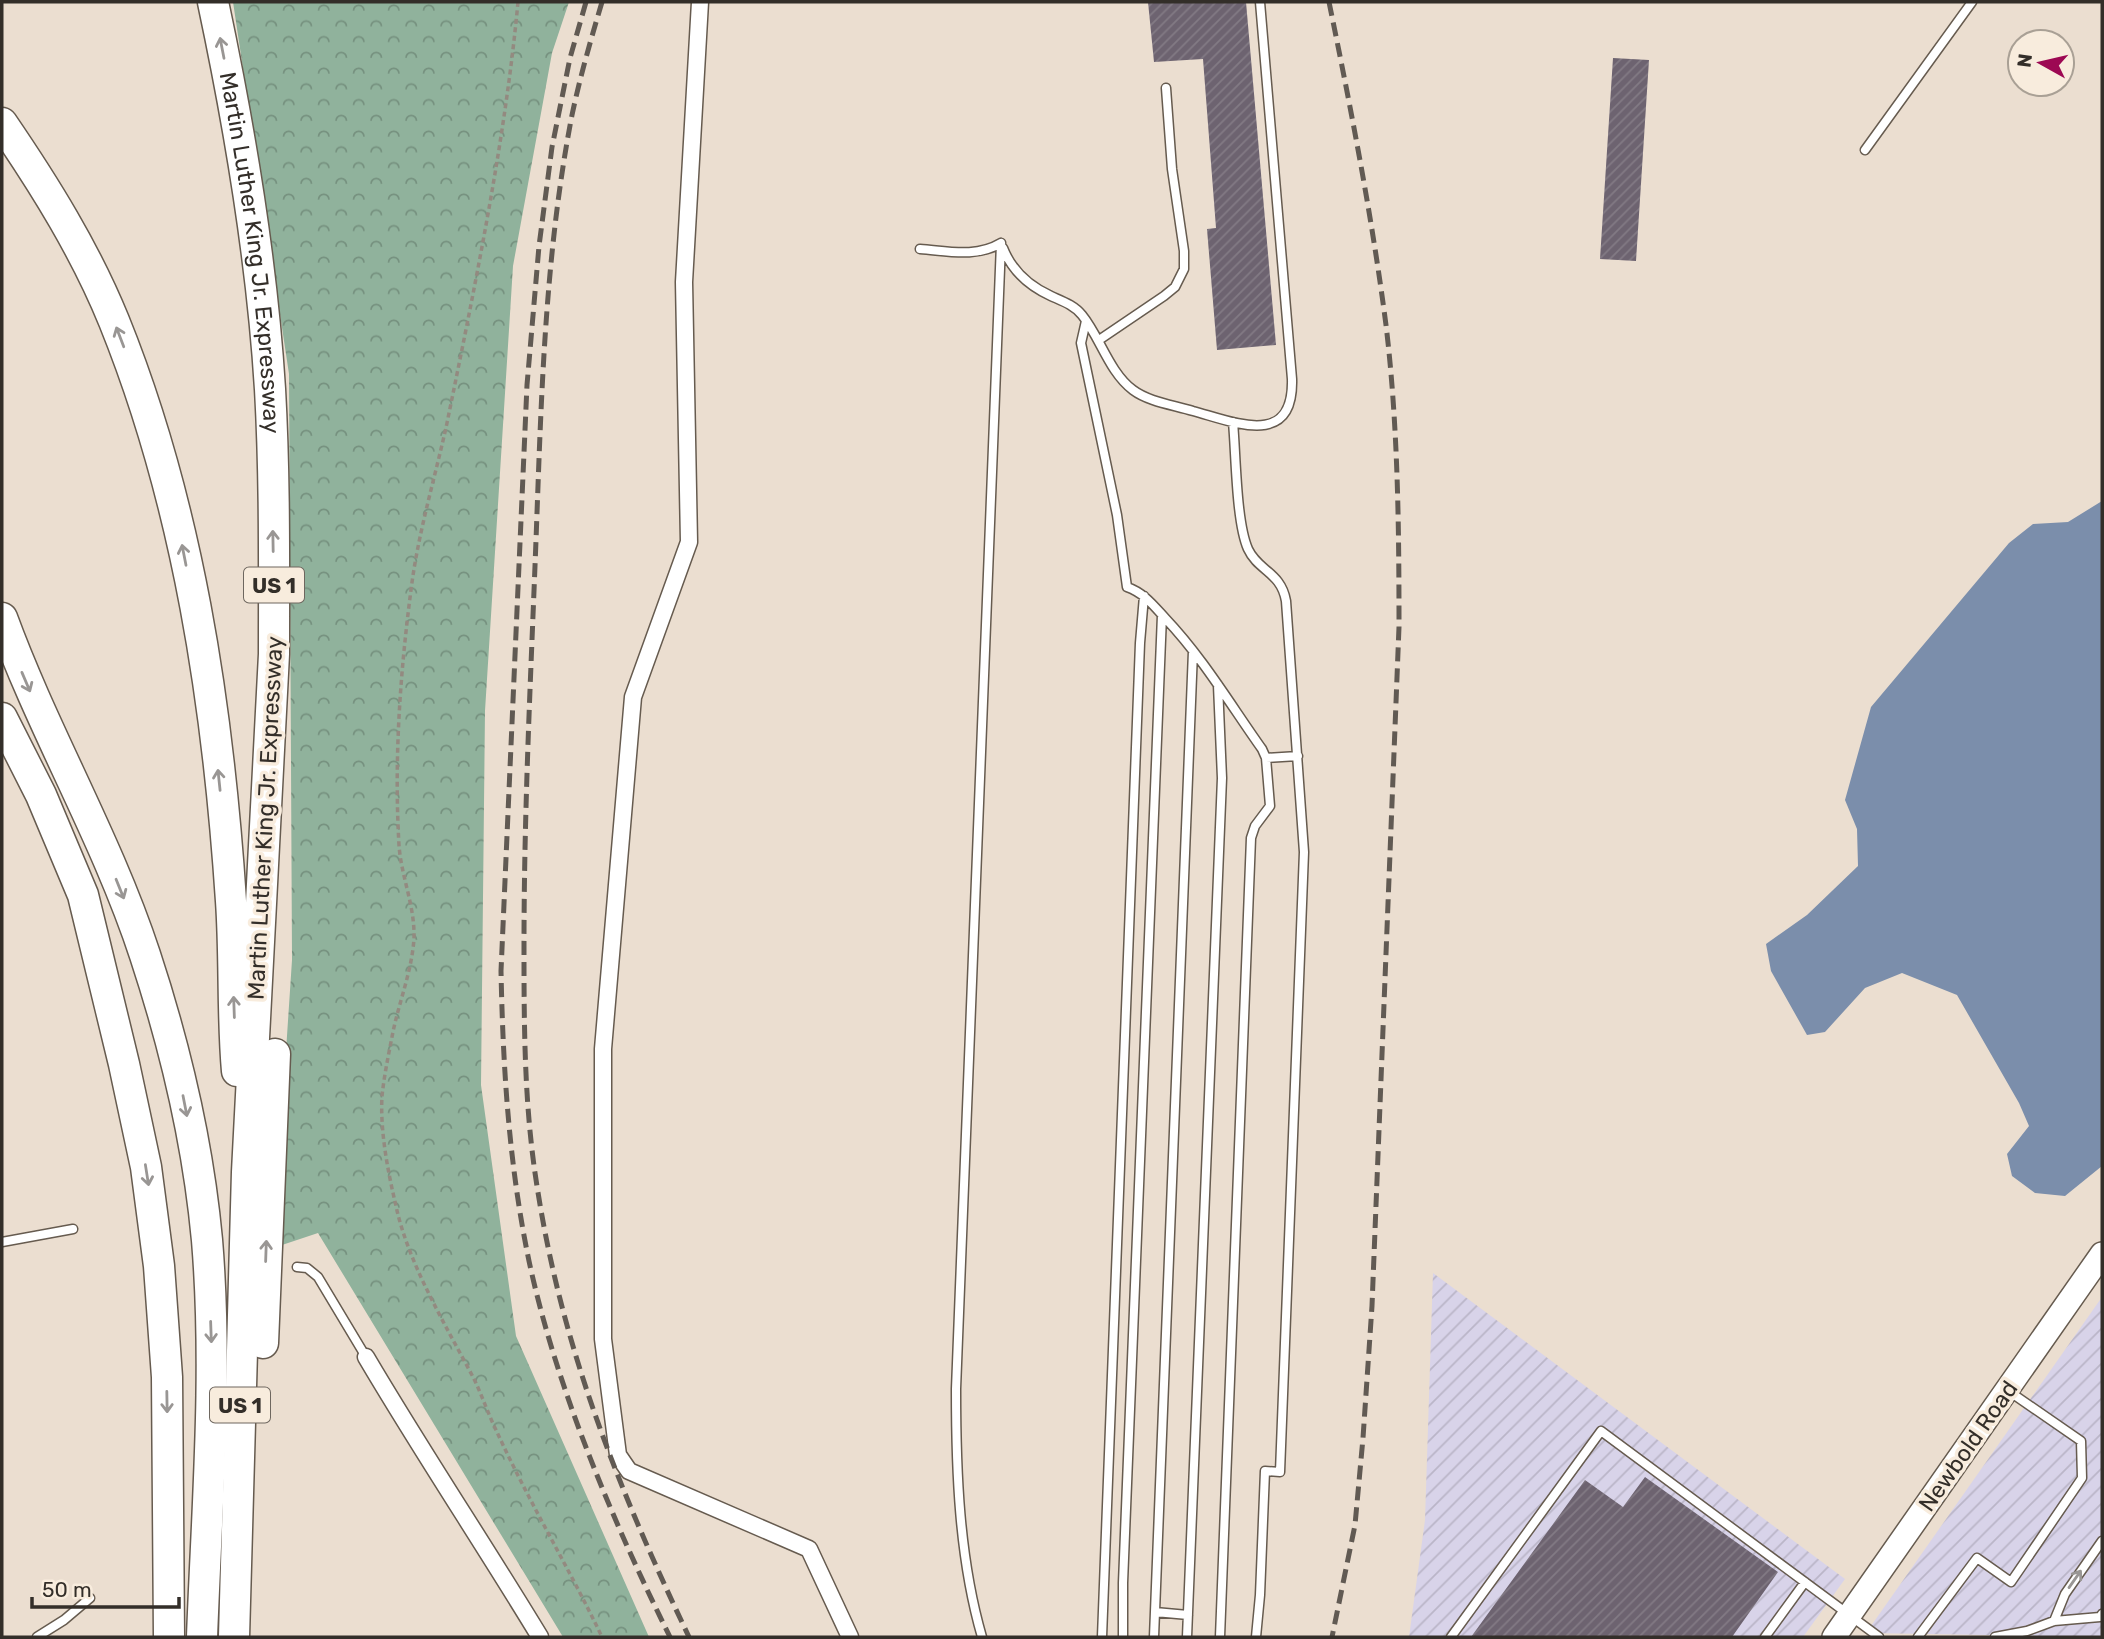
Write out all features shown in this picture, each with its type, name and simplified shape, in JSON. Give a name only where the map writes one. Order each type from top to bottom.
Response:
[{"type":"highway","name":"Martin Luther King Jr. Expressway","points":[[213,2],[245,175],[270,389],[274,654],[247,1172],[234,1637]]},
{"type":"highway","points":[[2,123],[65,222],[113,320],[150,423],[176,520],[196,614],[218,768],[231,902],[235,1051],[247,1172]]},
{"type":"highway","name":"US 1","points":[[2,618],[40,713],[109,862],[144,953],[172,1048],[192,1144],[206,1239],[211,1338],[202,1637]]},
{"type":"highway","points":[[251,1637],[276,1019],[274,654]]},
{"type":"highway","points":[[2,718],[41,795],[83,895],[138,1126],[153,1217],[167,1377],[169,1637]]},
{"type":"highway","points":[[2,755],[46,849],[111,1013]]},
{"type":"highway","points":[[160,1637],[168,1496]]},
{"type":"main road","name":"Newbold Road","points":[[1834,1637],[2102,1254]]},
{"type":"street","points":[[700,2],[684,282],[689,542],[633,697],[603,1049],[604,1339],[618,1455],[629,1471],[809,1549],[850,1637]]},
{"type":"street","points":[[366,1357],[420,1448],[540,1637]]},
{"type":"lane","points":[[1001,243],[1007,260],[1024,279],[1072,306],[1086,321],[1126,384],[1137,393],[1233,422],[1259,427],[1272,423],[1287,409],[1292,393],[1260,2]]},
{"type":"lane","points":[[1865,150],[1972,2]]},
{"type":"lane","points":[[1098,340],[1169,292],[1181,278],[1184,269],[1166,88]]},
{"type":"lane","points":[[920,249],[976,253],[1001,243]]},
{"type":"lane","points":[[982,1637],[972,1594],[960,1506],[956,1389],[1001,243]]},
{"type":"lane","points":[[1086,321],[1081,344],[1117,514],[1127,587],[1144,596],[1193,650],[1218,682],[1266,758],[1270,806],[1255,826],[1251,838],[1220,1637]]},
{"type":"lane","points":[[1233,422],[1241,522],[1245,540],[1251,555],[1278,579],[1285,593],[1304,852],[1280,1472],[1265,1471],[1256,1637]]},
{"type":"lane","points":[[1101,1637],[1144,596]]},
{"type":"lane","points":[[1123,1637],[1123,1569],[1162,615]]},
{"type":"lane","points":[[1154,1637],[1193,650]]},
{"type":"lane","points":[[1192,1637],[1187,1637],[1222,778],[1218,682]]},
{"type":"lane","points":[[1266,758],[1298,756]]},
{"type":"lane","points":[[2,1241],[73,1229]]},
{"type":"lane","points":[[297,1267],[307,1268],[318,1277],[366,1357]]},
{"type":"lane","points":[[1918,1637],[1977,1558],[2011,1582],[2082,1478],[2081,1441],[2007,1391]]},
{"type":"lane","points":[[1451,1637],[1601,1431],[1879,1637]]},
{"type":"lane","points":[[2054,1621],[2065,1594],[2102,1541]]},
{"type":"lane","points":[[1765,1637],[1805,1582]]},
{"type":"lane","points":[[37,1637],[64,1620],[90,1598]]},
{"type":"lane","points":[[1155,1612],[1188,1615]]},
{"type":"lane","points":[[1995,1637],[2027,1631],[2054,1621],[2102,1615]]},
{"type":"path","points":[[518,2],[492,179],[457,372],[412,585],[400,696],[397,810],[399,853],[414,932],[410,967],[392,1035],[382,1098],[386,1149],[396,1210],[405,1239],[497,1432],[602,1637]]},
{"type":"shaded area","points":[[1433,1273],[1845,1579],[1803,1637],[1409,1637],[1425,1520]]},
{"type":"shaded area","points":[[2102,1297],[2102,1637],[1866,1633]]},
{"type":"green space","points":[[233,2],[569,2],[552,53],[513,266],[485,711],[481,1085],[516,1336],[649,1637],[563,1637],[318,1233],[273,1248],[292,960],[289,374]]},
{"type":"water","points":[[2102,501],[2102,1166],[2065,1196],[2035,1193],[2012,1176],[2007,1154],[2029,1126],[2019,1103],[1957,995],[1902,973],[1865,988],[1825,1032],[1807,1035],[1771,971],[1766,944],[1807,915],[1858,866],[1857,829],[1845,800],[1871,707],[2009,543],[2033,524],[2068,522]]},
{"type":"building","points":[[1148,2],[1246,2],[1276,345],[1217,350],[1207,229],[1216,228],[1203,59],[1154,62]]},
{"type":"building","points":[[1613,58],[1649,60],[1636,261],[1600,259]]},
{"type":"building","points":[[1645,1477],[1778,1572],[1732,1637],[1471,1637],[1585,1480],[1623,1507]]},
{"type":"railway","points":[[586,2],[570,58],[552,147],[539,246],[527,385],[501,971],[503,1044],[516,1189],[540,1309],[570,1405],[607,1501],[670,1637]]},
{"type":"railway","points":[[602,2],[575,101],[562,171],[545,340],[525,850],[524,1005],[527,1095],[537,1186],[548,1246],[561,1305],[578,1362],[617,1473],[689,1637]]},
{"type":"railway","points":[[1329,2],[1360,163],[1386,325],[1395,438],[1399,589],[1372,1306],[1355,1525],[1332,1637]]}]
